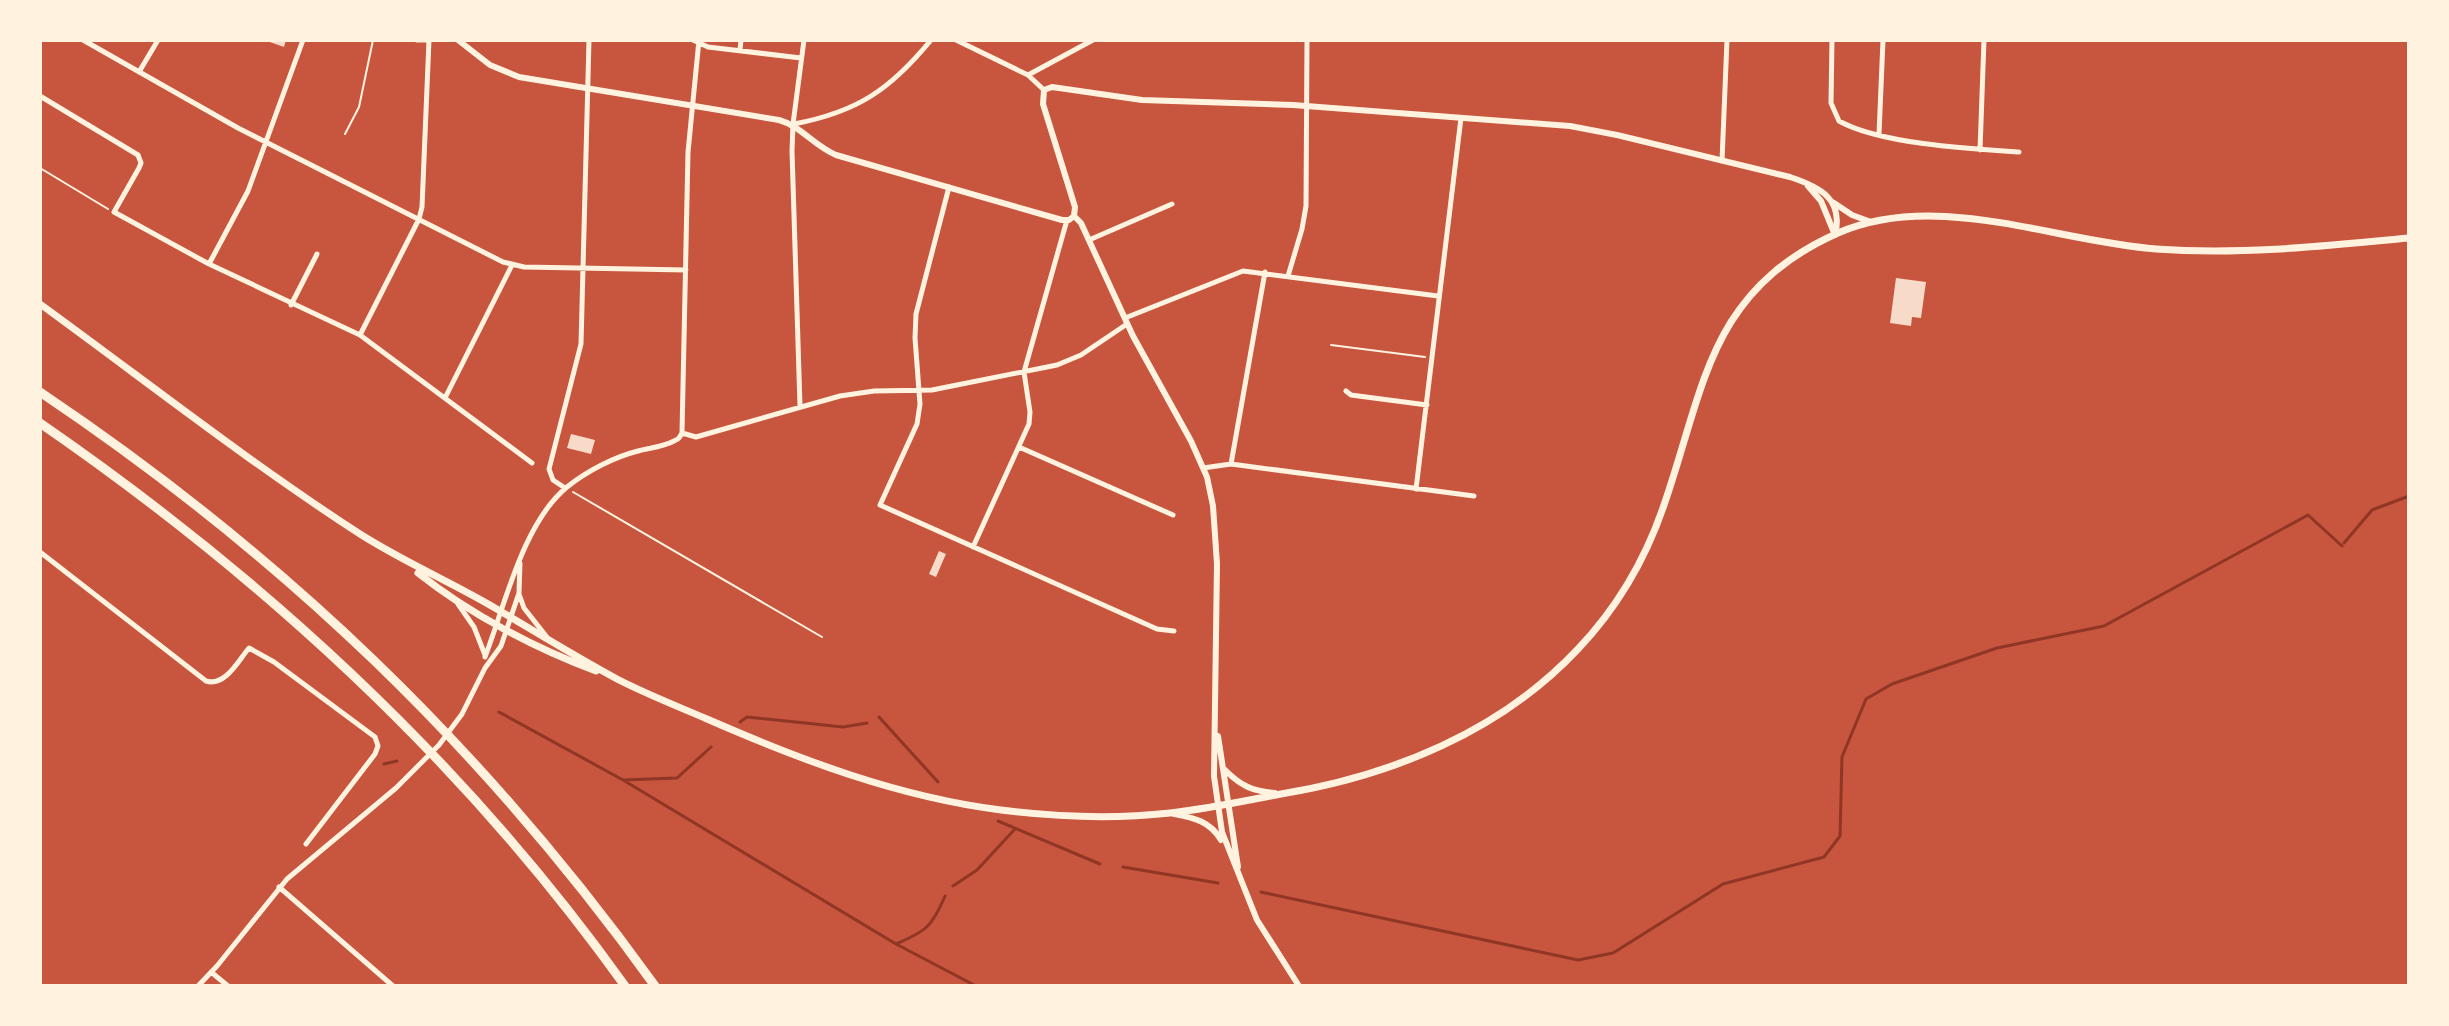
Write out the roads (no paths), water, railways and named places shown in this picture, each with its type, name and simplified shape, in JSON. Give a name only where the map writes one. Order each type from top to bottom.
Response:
[{"type":"highway","points":[[40,392],[171,486],[255,552],[374,659],[517,810],[575,880],[655,986]]},
{"type":"highway","points":[[40,423],[166,514],[242,574],[357,677],[473,797],[548,885],[625,986]]},
{"type":"main road","points":[[40,304],[314,504],[406,563],[455,599],[576,664],[782,751],[845,774],[929,797],[1020,812],[1111,816],[1170,813],[1229,805],[1352,780],[1427,753],[1500,714],[1539,686],[1568,660],[1611,610],[1645,551],[1664,504],[1703,376],[1727,326],[1767,278],[1797,256],[1835,235],[1871,222],[1910,215],[1957,218],[2099,243],[2198,251],[2262,250],[2409,238]]},
{"type":"main road","points":[[406,563],[501,612],[617,679]]},
{"type":"street","points":[[83,40],[267,142],[512,265],[686,270]]},
{"type":"street","points":[[139,72],[158,40]]},
{"type":"street","points":[[209,264],[241,206],[303,40]]},
{"type":"street","points":[[360,335],[419,219],[422,207],[429,40],[417,40]]},
{"type":"street","points":[[458,40],[481,59],[519,77],[793,124],[835,115],[871,97],[931,40]]},
{"type":"street","points":[[565,488],[553,480],[549,469],[580,350],[589,40]]},
{"type":"street","points":[[740,50],[741,40]]},
{"type":"street","points":[[800,406],[793,124],[804,40]]},
{"type":"street","points":[[956,40],[1028,75],[1044,90]]},
{"type":"street","points":[[1028,75],[1093,40]]},
{"type":"street","points":[[1288,276],[1306,206],[1307,40]]},
{"type":"street","points":[[1722,161],[1727,40]]},
{"type":"street","points":[[1832,40],[1830,92],[1835,116],[1844,124],[1940,146],[2019,152]]},
{"type":"street","points":[[1879,134],[1883,40]]},
{"type":"street","points":[[1980,150],[1984,40]]},
{"type":"street","points":[[485,657],[537,525],[565,488],[610,462],[634,452],[671,443],[682,433],[688,152],[697,41],[708,47],[801,58]]},
{"type":"street","points":[[1044,90],[1052,87],[1142,100],[1306,106],[1591,130],[1802,181],[1814,185],[1852,215],[1871,222]]},
{"type":"street","points":[[1044,90],[1043,104],[1075,207],[1074,216],[1089,240],[1126,321],[1203,468],[1213,506],[1217,564],[1214,776],[1227,849]]},
{"type":"street","points":[[40,96],[138,155],[139,168],[114,212],[209,264],[360,335],[532,463]]},
{"type":"street","points":[[1416,489],[1461,118]]},
{"type":"street","points":[[793,124],[829,152],[1067,220]]},
{"type":"street","points":[[1802,181],[1821,201],[1835,235]]},
{"type":"street","points":[[949,187],[918,304],[915,338],[920,404],[915,428],[880,505],[1157,629],[1174,631]]},
{"type":"street","points":[[1831,201],[1838,218],[1835,235]]},
{"type":"street","points":[[1089,240],[1172,204]]},
{"type":"street","points":[[973,547],[1030,416],[1024,372],[1067,220],[1074,216]]},
{"type":"street","points":[[291,305],[317,254]]},
{"type":"street","points":[[445,398],[512,265]]},
{"type":"street","points":[[682,433],[696,437],[851,394],[919,390],[1024,372],[1073,360],[1126,321],[1236,272],[1265,272],[1438,296]]},
{"type":"street","points":[[1231,464],[1265,272]]},
{"type":"street","points":[[1346,391],[1351,395],[1427,405]]},
{"type":"street","points":[[1019,447],[1173,515]]},
{"type":"street","points":[[1203,468],[1231,464],[1474,496]]},
{"type":"street","points":[[40,552],[206,681],[215,683],[223,679],[249,648],[274,662],[370,733],[378,746],[375,754],[306,844]]},
{"type":"street","points":[[198,986],[279,887],[417,768],[462,714],[508,630],[519,593],[520,563]]},
{"type":"street","points":[[519,593],[532,620],[550,641]]},
{"type":"street","points":[[455,599],[474,627],[485,657],[485,668]]},
{"type":"street","points":[[1216,725],[1239,873]]},
{"type":"street","points":[[1225,770],[1251,791],[1282,794]]},
{"type":"street","points":[[1170,813],[1210,825],[1239,873],[1257,920],[1299,986]]},
{"type":"street","points":[[279,887],[393,986]]},
{"type":"street","points":[[211,972],[228,986]]},
{"type":"waterway","points":[[2344,543],[2372,510],[2409,496]]},
{"type":"waterway","points":[[1261,892],[1578,960],[1613,953],[1723,884],[1824,857],[1840,836],[1842,757],[1866,699],[1892,684],[1997,648],[2104,626],[2308,515],[2342,546]]},
{"type":"waterway","points":[[499,712],[623,780],[677,778],[711,747]]},
{"type":"waterway","points":[[740,722],[747,717],[843,727],[867,723]]},
{"type":"waterway","points":[[879,717],[938,782]]},
{"type":"waterway","points":[[384,764],[397,761]]},
{"type":"waterway","points":[[623,780],[896,944],[927,927],[945,896]]},
{"type":"waterway","points":[[998,821],[1100,864]]},
{"type":"waterway","points":[[953,886],[977,870],[1014,830]]},
{"type":"waterway","points":[[1123,867],[1218,883]]},
{"type":"waterway","points":[[896,944],[976,986]]}]
